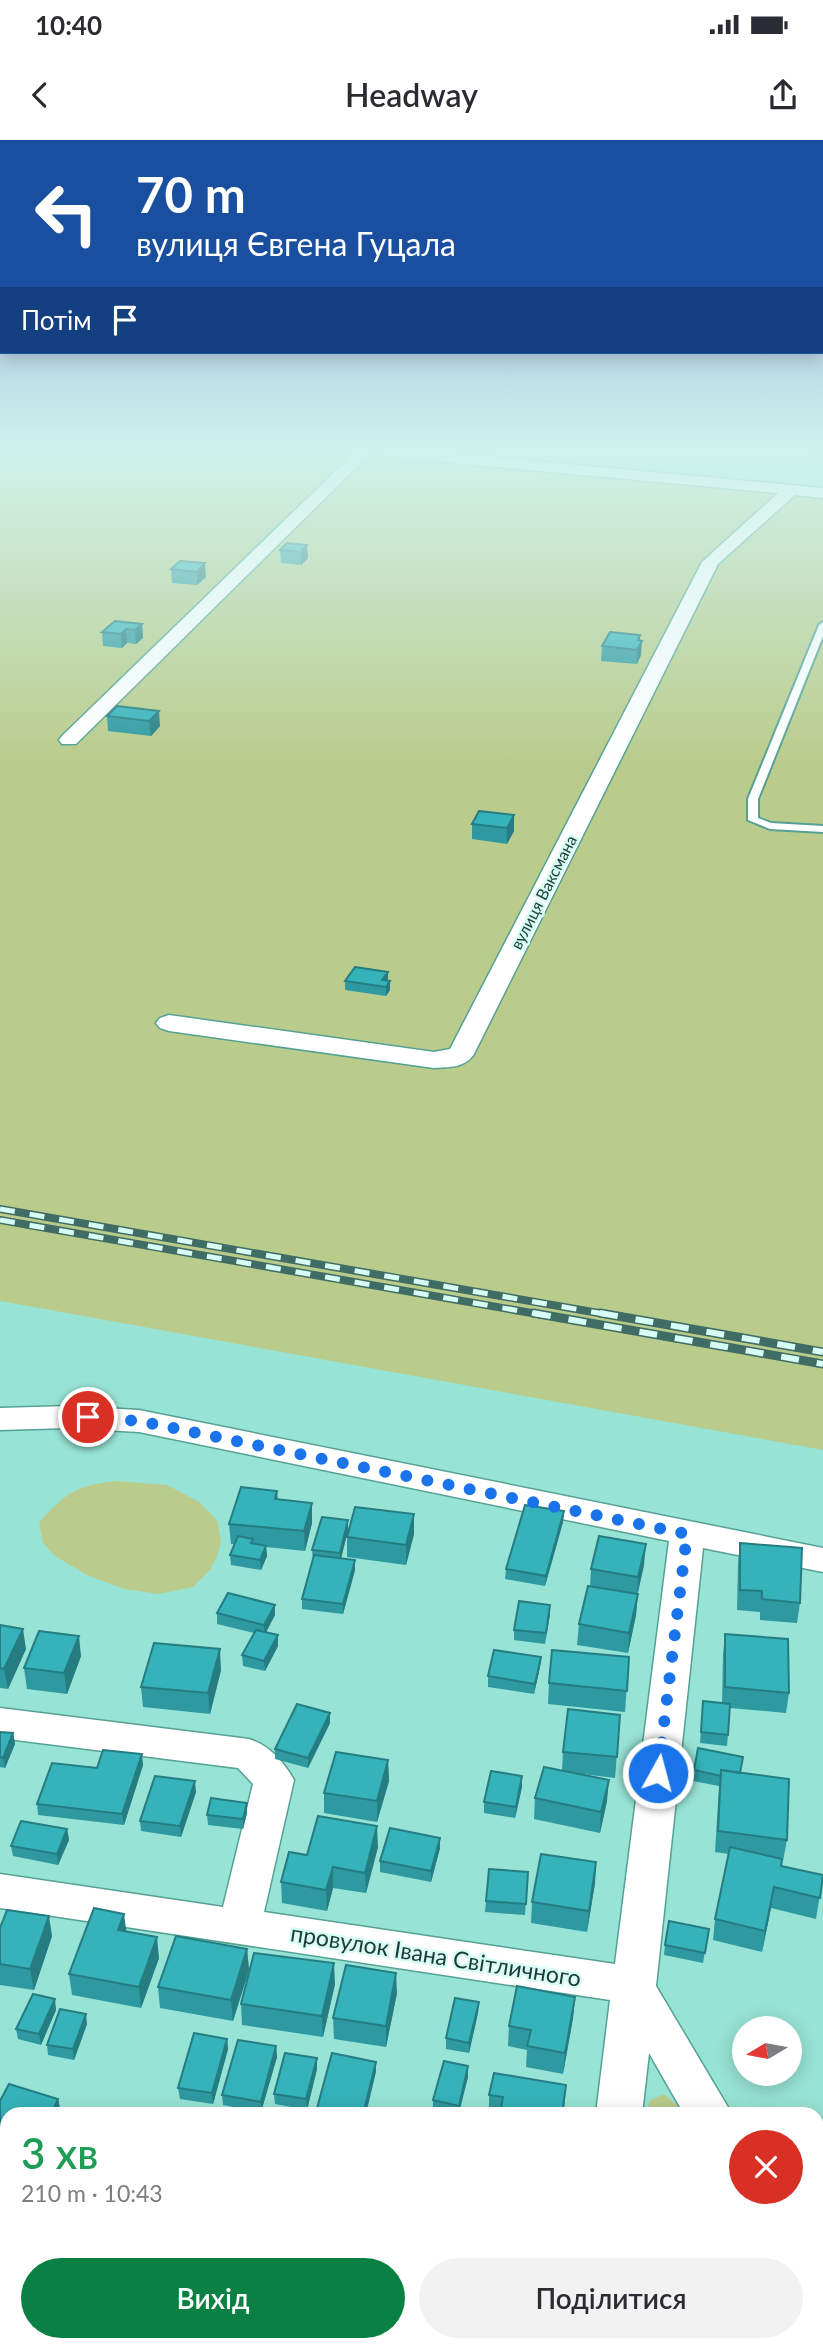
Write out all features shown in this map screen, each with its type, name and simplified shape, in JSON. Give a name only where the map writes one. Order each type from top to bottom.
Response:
[{"type":"street","points":[[68,740],[258,555]]},
{"type":"street","name":"вулиця Ваксмана","points":[[169,1023],[434,1060],[452,1059],[461,1055],[711,562],[719,555]]},
{"type":"street","points":[[0,1419],[69,1417],[139,1421],[823,1560]]},
{"type":"street","points":[[620,2107],[687,1534]]},
{"type":"street","points":[[0,1723],[249,1755],[274,1780],[240,1925]]},
{"type":"street","name":"провулок Івана Світличного","points":[[0,1891],[632,1985]]},
{"type":"street","points":[[632,1985],[705,2107]]},
{"type":"lane","points":[[823,625],[753,799],[752,809],[753,820],[770,826],[823,829]]},
{"type":"green space","points":[[0,555],[823,555],[823,1450],[0,1301]]},
{"type":"green space","points":[[116,1481],[167,1485],[199,1502],[217,1520],[221,1542],[217,1556],[210,1570],[193,1587],[159,1594],[124,1589],[87,1575],[55,1556],[43,1543],[39,1522],[65,1497],[81,1488]]},
{"type":"green space","points":[[664,2094],[679,2107],[649,2107],[649,2101]]},
{"type":"building","points":[[180,561],[205,563],[197,572],[171,569]]},
{"type":"building","points":[[115,621],[142,624],[135,630],[126,629],[121,634],[102,632]]},
{"type":"building","points":[[610,632],[640,635],[638,640],[642,641],[637,650],[602,646]]},
{"type":"building","points":[[117,706],[159,711],[149,721],[107,716]]},
{"type":"building","points":[[479,811],[514,815],[507,828],[472,824]]},
{"type":"building","points":[[355,967],[388,972],[382,980],[390,981],[386,987],[345,981]]},
{"type":"building","points":[[241,1487],[277,1491],[275,1499],[312,1503],[304,1531],[229,1524]]},
{"type":"building","points":[[525,1505],[564,1511],[546,1576],[506,1569]]},
{"type":"building","points":[[355,1507],[414,1514],[406,1545],[347,1537]]},
{"type":"building","points":[[322,1517],[348,1520],[340,1553],[312,1550]]},
{"type":"building","points":[[238,1536],[253,1539],[251,1543],[266,1546],[260,1560],[230,1555]]},
{"type":"building","points":[[599,1536],[646,1544],[638,1577],[591,1569]]},
{"type":"building","points":[[740,1543],[802,1548],[800,1603],[762,1599],[762,1591],[740,1590]]},
{"type":"building","points":[[314,1555],[355,1560],[343,1604],[302,1599]]},
{"type":"building","points":[[588,1586],[638,1594],[629,1633],[579,1624]]},
{"type":"building","points":[[228,1593],[275,1605],[264,1625],[217,1613]]},
{"type":"building","points":[[519,1601],[550,1605],[546,1633],[514,1630]]},
{"type":"building","points":[[0,1625],[23,1629],[4,1669],[0,1668]]},
{"type":"building","points":[[256,1630],[278,1635],[264,1661],[242,1655]]},
{"type":"building","points":[[39,1631],[79,1636],[64,1673],[24,1668]]},
{"type":"building","points":[[725,1634],[788,1639],[789,1693],[725,1687]]},
{"type":"building","points":[[154,1643],[220,1649],[208,1693],[141,1687]]},
{"type":"building","points":[[494,1650],[541,1657],[535,1684],[488,1676]]},
{"type":"building","points":[[552,1650],[629,1657],[627,1691],[549,1683]]},
{"type":"building","points":[[703,1701],[730,1704],[728,1735],[701,1732]]},
{"type":"building","points":[[297,1704],[330,1713],[308,1758],[275,1749]]},
{"type":"building","points":[[568,1709],[620,1715],[617,1757],[563,1752]]},
{"type":"building","points":[[0,1732],[13,1733],[3,1758],[0,1757]]},
{"type":"building","points":[[698,1748],[743,1757],[740,1773],[721,1770],[721,1776],[694,1770]]},
{"type":"building","points":[[103,1750],[142,1754],[122,1814],[37,1804],[52,1763],[97,1768]]},
{"type":"building","points":[[336,1752],[388,1760],[377,1801],[324,1793]]},
{"type":"building","points":[[544,1767],[609,1780],[601,1812],[535,1798]]},
{"type":"building","points":[[721,1770],[789,1779],[787,1840],[718,1831]]},
{"type":"building","points":[[491,1771],[522,1776],[516,1807],[484,1802]]},
{"type":"building","points":[[155,1776],[195,1781],[180,1826],[140,1821]]},
{"type":"building","points":[[211,1798],[247,1803],[243,1819],[207,1815]]},
{"type":"building","points":[[318,1816],[377,1826],[365,1873],[333,1867],[326,1890],[281,1882],[289,1852],[307,1855]]},
{"type":"building","points":[[21,1821],[67,1829],[57,1854],[11,1846]]},
{"type":"building","points":[[390,1828],[440,1838],[431,1871],[380,1861]]},
{"type":"building","points":[[730,1847],[782,1859],[781,1866],[823,1875],[820,1898],[774,1887],[765,1931],[715,1919]]},
{"type":"building","points":[[541,1854],[596,1862],[589,1911],[532,1902]]},
{"type":"building","points":[[489,1869],[528,1872],[526,1904],[486,1901]]},
{"type":"building","points":[[94,1908],[124,1914],[118,1930],[157,1937],[139,1987],[69,1974]]},
{"type":"building","points":[[7,1910],[49,1916],[30,1969],[0,1964],[0,1928]]},
{"type":"building","points":[[669,1921],[709,1929],[705,1953],[665,1945]]},
{"type":"building","points":[[176,1936],[247,1949],[231,2000],[158,1987]]},
{"type":"building","points":[[254,1953],[334,1963],[322,2016],[241,2004]]},
{"type":"building","points":[[346,1965],[396,1973],[386,2026],[333,2018]]},
{"type":"building","points":[[517,1986],[575,1997],[565,2053],[527,2046],[531,2030],[509,2026]]},
{"type":"building","points":[[33,1994],[55,1999],[39,2034],[16,2029]]},
{"type":"building","points":[[455,1998],[479,2002],[469,2043],[446,2038]]},
{"type":"building","points":[[60,2009],[86,2014],[73,2049],[47,2045]]},
{"type":"building","points":[[194,2033],[227,2039],[212,2093],[178,2088]]},
{"type":"building","points":[[238,2040],[276,2046],[261,2102],[222,2095]]},
{"type":"building","points":[[285,2053],[317,2058],[306,2099],[274,2094]]},
{"type":"building","points":[[332,2053],[376,2062],[365,2107],[317,2107]]},
{"type":"building","points":[[444,2061],[468,2066],[459,2106],[433,2100]]},
{"type":"building","points":[[494,2073],[566,2085],[563,2107],[501,2107],[503,2097],[489,2095]]},
{"type":"building","points":[[9,2084],[58,2099],[54,2107],[0,2107],[0,2101]]},
{"type":"railway","points":[[0,1209],[610,1315]]},
{"type":"railway","points":[[0,1220],[543,1315]]},
{"type":"railway","points":[[533,1313],[823,1364]]},
{"type":"railway","points":[[600,1313],[823,1352]]},
{"type":"route","points":[[88,1417],[139,1421],[687,1534],[658,1773]]}]
